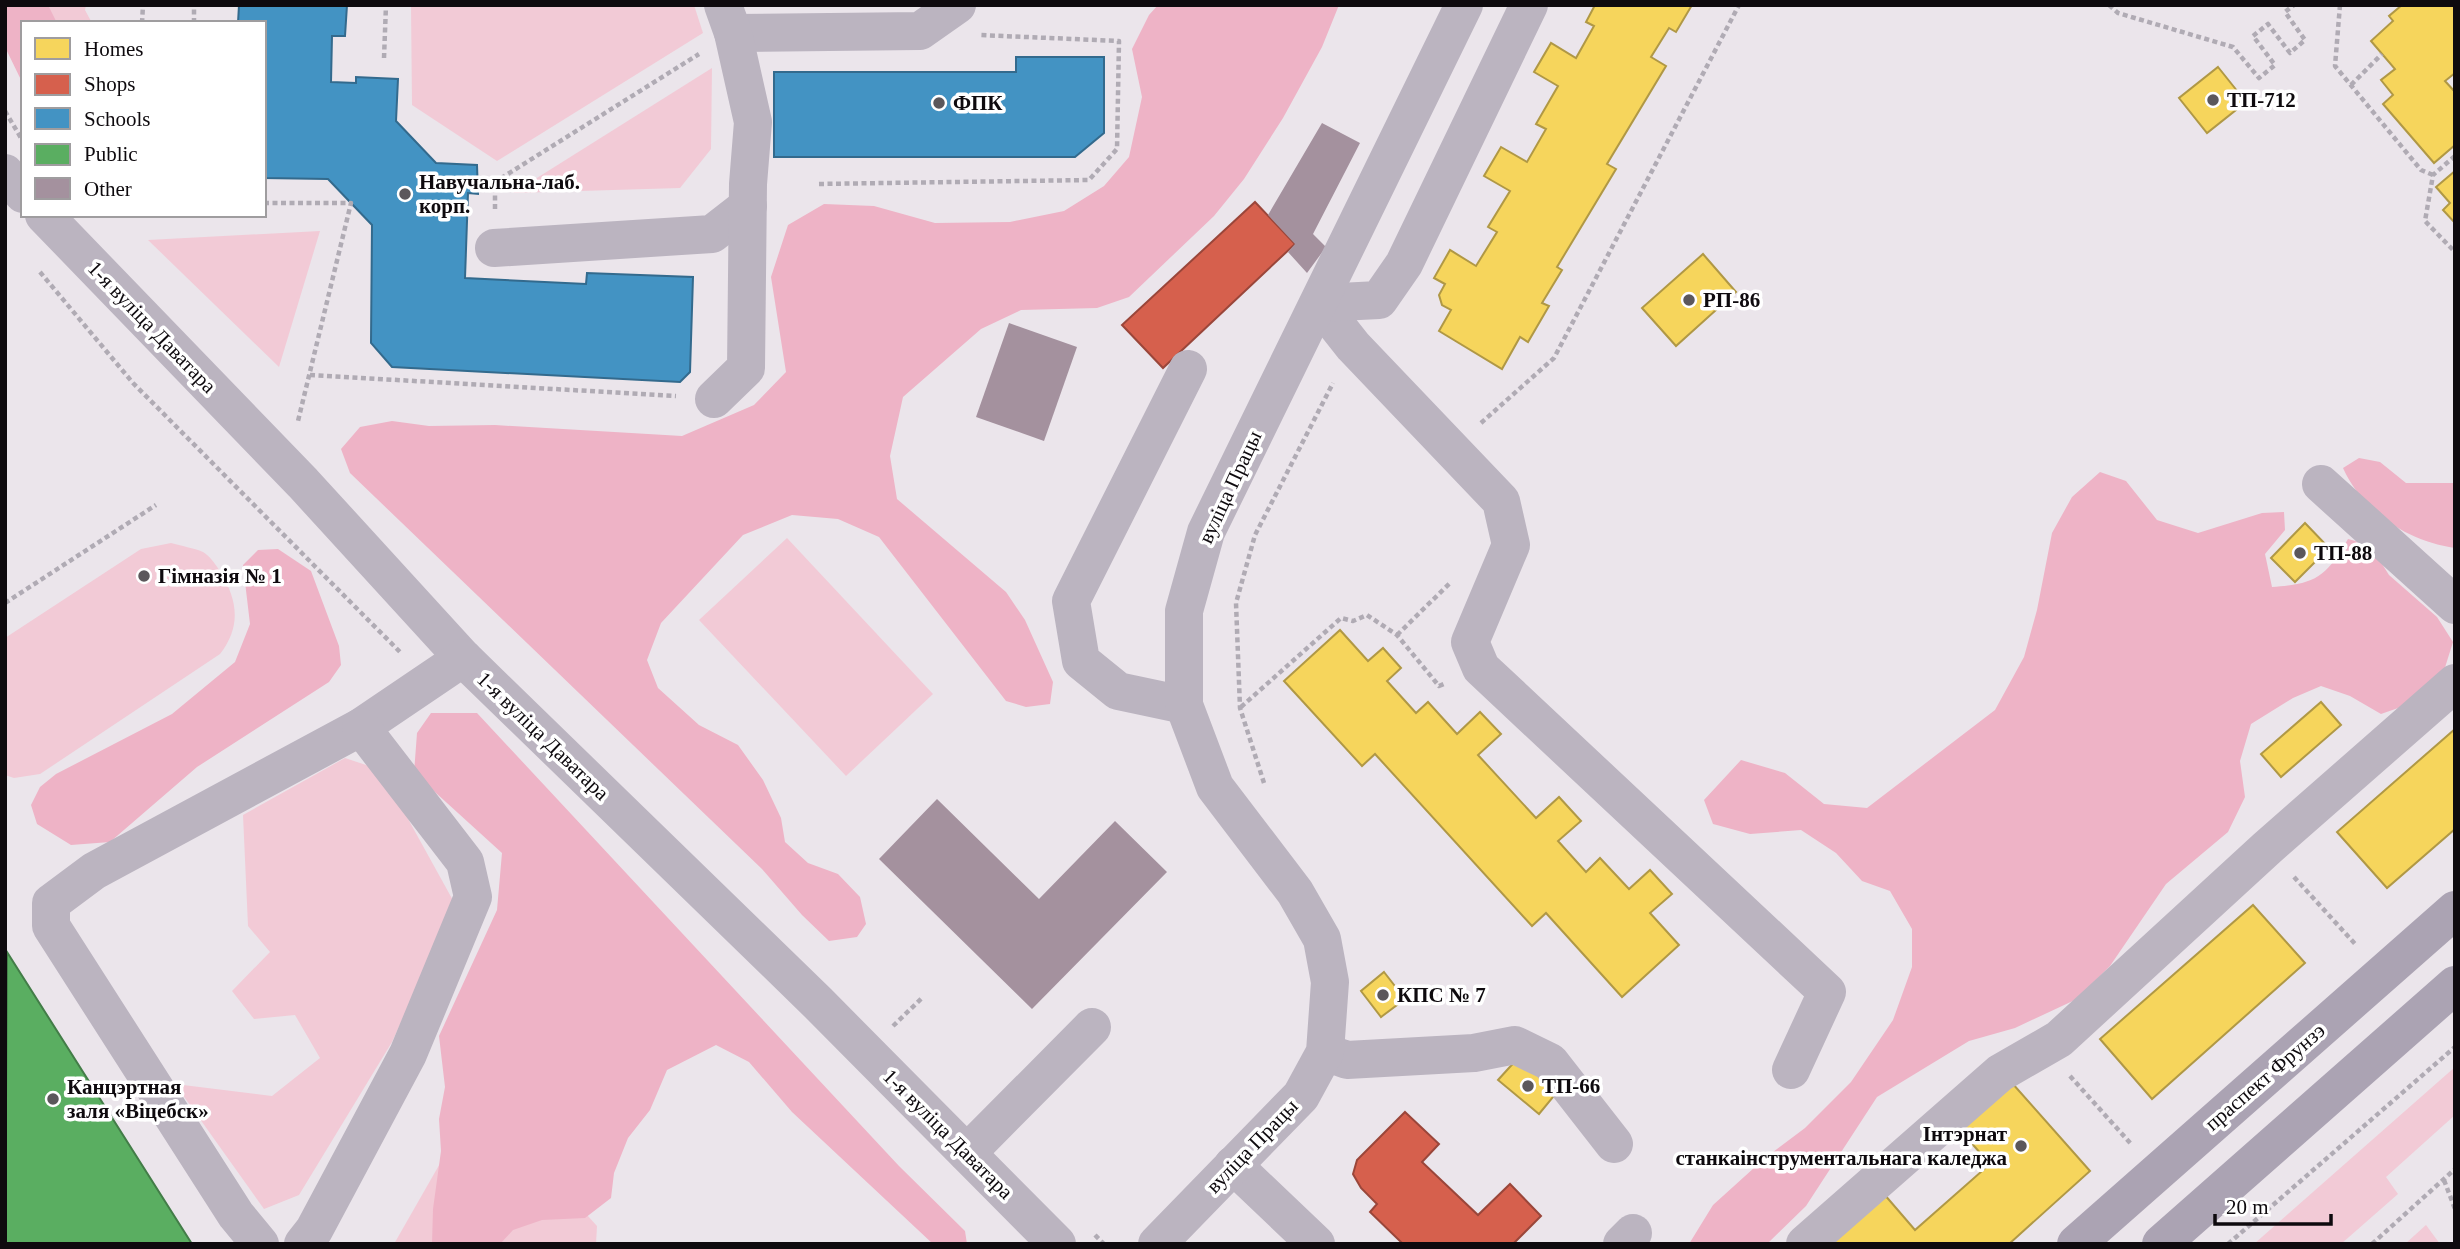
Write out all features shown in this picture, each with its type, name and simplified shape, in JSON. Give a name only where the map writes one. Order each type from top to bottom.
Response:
[{"type":"main road","name":"праспект Фрунзэ","points":[[2076,1244],[2455,910]]},
{"type":"main road","points":[[2161,1244],[2455,985]]},
{"type":"street","points":[[714,399],[746,368],[748,206],[753,122],[728,19],[920,31],[957,5]]},
{"type":"street","name":"вуліца Працы","points":[[1157,1244],[1301,1096],[1325,1052],[1330,982],[1322,939],[1295,892],[1215,787],[1184,705],[1184,611],[1206,532],[1464,5]]},
{"type":"street","points":[[1319,303],[1378,300],[1398,273],[1529,5]]},
{"type":"street","points":[[5,173],[21,192]]},
{"type":"street","points":[[494,248],[712,234],[748,206]]},
{"type":"street","name":"1-я вуліца Даватара","points":[[46,217],[303,483],[463,658],[818,1003],[1057,1244]]},
{"type":"street","points":[[1319,303],[1353,346],[1501,501],[1511,545],[1470,642],[1481,668],[1827,992],[1791,1070]]},
{"type":"street","points":[[1184,705],[1118,691],[1081,661],[1071,601],[1188,369]]},
{"type":"street","points":[[2321,484],[2455,605]]},
{"type":"street","points":[[260,1244],[236,1215],[51,926],[51,903],[94,870],[361,727],[463,658]]},
{"type":"street","points":[[1805,1244],[2000,1073],[2059,1039],[2267,849],[2455,683]]},
{"type":"street","points":[[303,1244],[314,1230],[408,1054],[473,897],[465,862],[361,727]]},
{"type":"street","points":[[967,1153],[1092,1027]]},
{"type":"street","points":[[1325,1052],[1347,1060],[1474,1053],[1515,1045],[1550,1062],[1614,1144]]},
{"type":"street","points":[[1233,1165],[1315,1244]]},
{"type":"path","points":[[384,58],[386,5]]},
{"type":"path","points":[[1452,449],[1554,358],[1740,5]]},
{"type":"path","points":[[2109,5],[2118,13],[2233,47],[2259,78],[2275,65],[2253,36],[2269,24],[2290,52],[2305,40],[2285,12],[2294,5]]},
{"type":"path","points":[[2340,5],[2335,66],[2421,170],[2433,175]]},
{"type":"path","points":[[494,248],[495,182],[728,19]]},
{"type":"path","points":[[819,184],[1089,180],[1117,149],[1119,41],[990,36]]},
{"type":"path","points":[[2351,85],[2382,54]]},
{"type":"path","points":[[5,111],[21,138]]},
{"type":"path","points":[[2455,156],[2433,175],[2425,221],[2455,252]]},
{"type":"path","points":[[266,203],[351,202],[296,429]]},
{"type":"path","points":[[1267,788],[1240,708],[1236,603],[1255,535],[1353,346]]},
{"type":"path","points":[[310,375],[714,399]]},
{"type":"path","points":[[5,603],[156,505]]},
{"type":"path","points":[[1397,635],[1455,578]]},
{"type":"path","points":[[1240,708],[1341,618],[1353,621],[1367,615],[1397,635],[1439,686],[1451,681]]},
{"type":"path","points":[[2267,849],[2364,953]]},
{"type":"path","points":[[890,1029],[923,998]]},
{"type":"path","points":[[2044,1047],[2138,1152]]},
{"type":"path","points":[[2228,1244],[2455,1047]]},
{"type":"path","points":[[2372,1244],[2455,1169]]},
{"type":"path","points":[[2444,1180],[2455,1209]]},
{"type":"shaded area","points":[[5,5],[48,5],[56,21],[21,21],[21,80],[5,47]]},
{"type":"shaded area","points":[[11,5],[86,5],[85,10],[91,21],[22,21]]},
{"type":"shaded area","points":[[411,5],[694,5],[703,33],[497,161],[412,105]]},
{"type":"shaded area","points":[[1158,5],[1339,5],[1322,47],[1283,118],[1244,179],[1214,216],[1129,297],[1097,308],[1021,310],[981,329],[903,397],[890,456],[897,499],[1006,592],[1025,620],[1053,682],[1050,704],[1026,707],[1006,701],[879,537],[838,519],[792,515],[743,535],[661,623],[647,660],[658,688],[699,725],[738,745],[763,780],[781,818],[785,842],[808,863],[838,874],[860,897],[866,924],[857,937],[829,941],[762,869],[350,473],[341,449],[360,427],[392,421],[429,426],[495,425],[682,436],[754,405],[786,372],[771,277],[788,225],[824,204],[874,206],[935,223],[1010,222],[1064,211],[1104,186],[1129,157],[1142,97],[1132,49],[1149,15]]},
{"type":"shaded area","points":[[712,68],[711,149],[680,188],[513,193]]},
{"type":"shaded area","points":[[320,231],[279,367],[148,240]]},
{"type":"shaded area","points":[[2359,458],[2380,462],[2406,483],[2455,483],[2455,548],[2420,539],[2388,522],[2375,511],[2362,498],[2343,468]]},
{"type":"shaded area","points":[[2100,472],[2126,481],[2157,520],[2198,533],[2262,513],[2284,512],[2285,530],[2265,554],[2272,587],[2299,584],[2318,576],[2333,562],[2348,539],[2370,545],[2389,575],[2437,617],[2453,642],[2442,677],[2418,701],[2381,714],[2350,696],[2321,686],[2293,698],[2251,724],[2240,761],[2245,797],[2228,832],[2166,884],[2110,966],[2077,999],[2015,1028],[1969,1041],[1877,1097],[1806,1206],[1767,1244],[1689,1244],[1713,1205],[1765,1158],[1805,1128],[1851,1082],[1893,1020],[1912,967],[1912,929],[1890,891],[1862,881],[1836,853],[1801,830],[1750,834],[1713,824],[1704,800],[1741,760],[1785,773],[1824,804],[1867,808],[1995,710],[2024,657],[2037,610],[2052,533],[2072,497]]},
{"type":"shaded area","points":[[787,538],[933,694],[846,776],[699,620]]},
{"type":"shaded area","points":[[171,543],[206,554],[227,583],[235,614],[231,634],[220,654],[40,774],[14,778],[5,775],[5,638],[141,549]]},
{"type":"shaded area","points":[[278,549],[311,571],[339,646],[341,665],[329,682],[197,767],[110,842],[71,845],[37,824],[31,805],[40,787],[56,774],[172,714],[235,662],[250,624],[243,565],[258,550]]},
{"type":"shaded area","points":[[431,713],[477,713],[899,1166],[965,1231],[967,1244],[933,1244],[792,1112],[749,1062],[716,1045],[667,1070],[650,1110],[628,1138],[614,1173],[611,1198],[585,1218],[542,1220],[513,1230],[500,1244],[432,1244],[433,1209],[441,1151],[439,1119],[445,1087],[439,1036],[497,910],[502,853],[414,773],[417,733]]},
{"type":"shaded area","points":[[345,758],[381,770],[455,904],[392,1042],[299,1195],[264,1209],[175,1084],[272,1096],[320,1058],[295,1015],[254,1019],[232,991],[270,952],[248,926],[243,815]]},
{"type":"shaded area","points":[[2455,1067],[2455,1115],[2386,1177],[2398,1194],[2341,1244],[2254,1244]]},
{"type":"shaded area","points":[[458,1132],[557,1182],[597,1226],[596,1244],[394,1244]]},
{"type":"shaded area","points":[[2426,1225],[2440,1244],[2405,1244]]},
{"type":"building: Homes","points":[[1595,5],[1692,5],[1676,32],[1669,28],[1651,57],[1666,66],[1607,164],[1616,169],[1557,267],[1562,270],[1542,303],[1549,306],[1528,342],[1520,337],[1502,369],[1439,331],[1451,310],[1442,305],[1439,295],[1445,284],[1434,278],[1450,250],[1476,266],[1497,232],[1488,227],[1510,191],[1484,176],[1501,147],[1527,162],[1546,129],[1536,124],[1558,86],[1534,72],[1551,43],[1576,58],[1594,26],[1586,22]]},
{"type":"building: Homes","points":[[2402,5],[2455,5],[2455,73],[2445,81],[2455,92],[2455,145],[2434,163],[2383,104],[2393,95],[2381,80],[2395,69],[2371,41],[2393,21],[2389,16]]},
{"type":"building: Homes","name":"ТП-712","points":[[2218,67],[2246,102],[2207,133],[2179,98]]},
{"type":"building: Homes","points":[[2455,171],[2455,223],[2443,210],[2450,203],[2436,187]]},
{"type":"building: Homes","name":"РП-86","points":[[1703,254],[1736,292],[1676,346],[1642,308]]},
{"type":"building: Homes","name":"ТП-88","points":[[2305,523],[2329,548],[2295,582],[2271,558]]},
{"type":"building: Homes","points":[[1340,630],[1368,661],[1383,648],[1401,668],[1387,681],[1416,713],[1428,702],[1457,734],[1480,712],[1501,734],[1478,755],[1536,818],[1559,797],[1581,821],[1558,841],[1586,872],[1600,858],[1629,889],[1650,870],[1672,894],[1650,913],[1679,945],[1622,997],[1546,913],[1532,926],[1375,754],[1362,766],[1284,681]]},
{"type":"building: Homes","points":[[2321,702],[2341,725],[2281,777],[2261,754]]},
{"type":"building: Homes","points":[[2455,729],[2455,829],[2387,888],[2337,832]]},
{"type":"building: Homes","points":[[2253,905],[2305,963],[2152,1099],[2100,1039]]},
{"type":"building: Homes","name":"КПС № 7","points":[[1384,972],[1405,999],[1381,1017],[1361,991]]},
{"type":"building: Homes","name":"ТП-66","points":[[1518,1058],[1558,1091],[1539,1114],[1498,1080]]},
{"type":"building: Homes","name":"Інтэрнат станкаінструментальнага каледжа","points":[[2012,1083],[2090,1171],[2009,1244],[1828,1244],[1884,1194],[1915,1230],[1990,1164],[1959,1129]]},
{"type":"building: Shops","points":[[1255,202],[1295,244],[1163,368],[1122,325]]},
{"type":"building: Shops","points":[[1405,1112],[1439,1144],[1422,1162],[1478,1215],[1510,1184],[1541,1216],[1513,1244],[1403,1244],[1370,1212],[1377,1204],[1361,1188],[1353,1174],[1357,1160]]},
{"type":"building: Schools","name":"Навучальна-лаб. корп.","points":[[239,5],[347,5],[345,36],[332,36],[331,82],[356,83],[356,77],[398,79],[396,121],[436,163],[477,165],[478,194],[468,193],[465,278],[586,284],[587,273],[693,277],[690,372],[680,382],[392,367],[371,343],[372,225],[328,179],[266,178],[266,21],[238,21]]},
{"type":"building: Schools","name":"ФПК","points":[[1016,57],[1104,57],[1104,133],[1075,157],[774,157],[774,72],[1016,72]]},
{"type":"building: Public","name":"Канцэртная заля «Віцебск»","points":[[7,952],[192,1244],[5,1244]]},
{"type":"building: Other","points":[[1322,123],[1360,143],[1313,234],[1326,247],[1307,273],[1288,252],[1295,244],[1268,215]]},
{"type":"building: Other","points":[[1009,323],[1077,347],[1044,441],[976,417]]},
{"type":"building: Other","points":[[937,799],[1039,899],[1115,821],[1167,872],[1032,1009],[879,859]]},
{"type":"place","name":"ТП-712","points":[[2213,100]]},
{"type":"place","name":"ФПК","points":[[939,103]]},
{"type":"place","name":"Навучальна-лаб. корп.","points":[[405,194]]},
{"type":"place","name":"РП-86","points":[[1689,300]]},
{"type":"place","name":"ТП-88","points":[[2300,553]]},
{"type":"place","name":"Гімназія № 1","points":[[144,576]]},
{"type":"place","name":"КПС № 7","points":[[1383,995]]},
{"type":"place","name":"ТП-66","points":[[1528,1086]]},
{"type":"place","name":"Канцэртная заля «Віцебск»","points":[[53,1099]]},
{"type":"place","name":"Інтэрнат станкаінструментальнага каледжа","points":[[2021,1146]]}]
